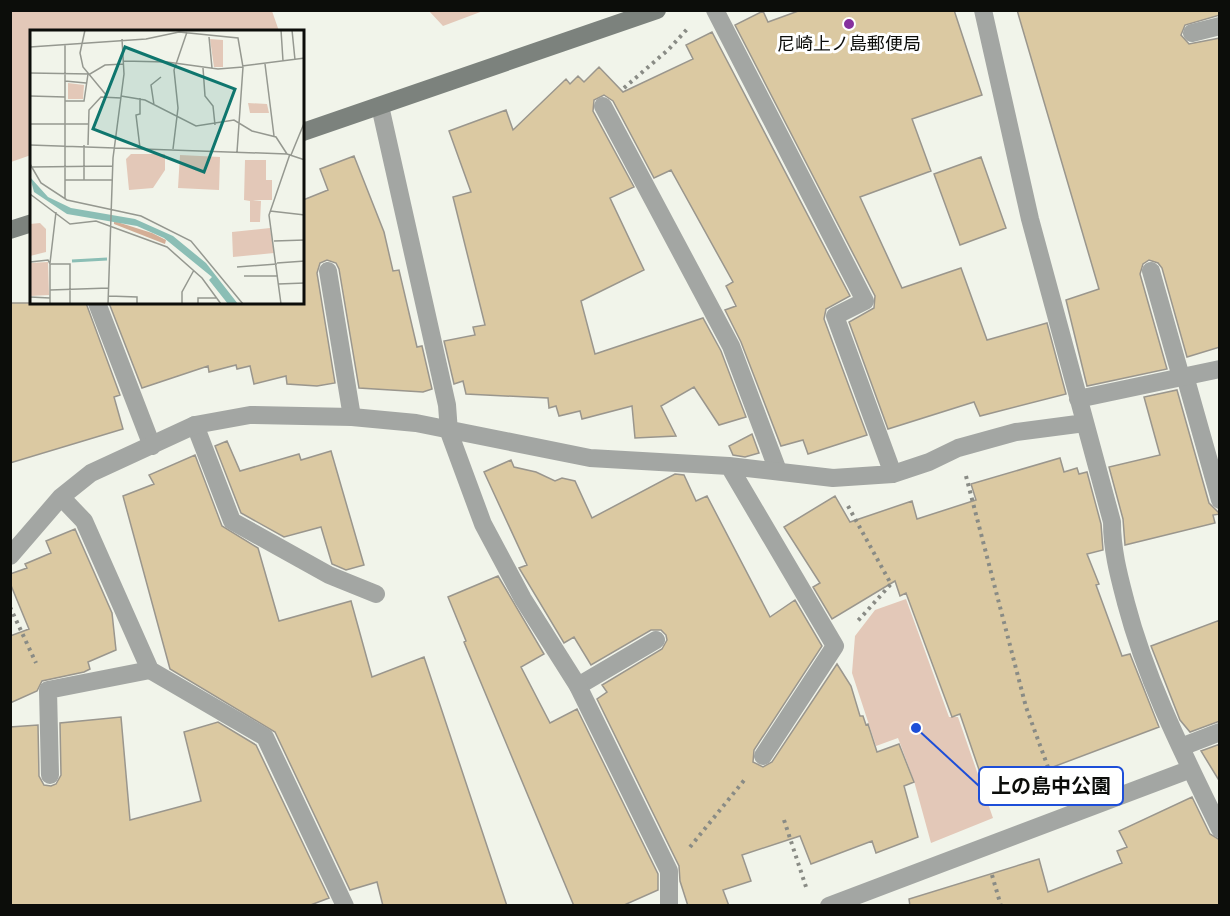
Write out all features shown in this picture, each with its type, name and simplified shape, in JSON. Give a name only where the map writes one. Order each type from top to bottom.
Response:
[{"type":"street","points":[[304,132],[657,10]]},
{"type":"street","points":[[715,10],[865,301],[835,316],[893,474]]},
{"type":"street","points":[[983,10],[1030,219],[1112,522],[1112,550],[1138,650],[1220,829]]},
{"type":"street","points":[[1192,33],[1220,26]]},
{"type":"street","points":[[380,106],[447,405],[449,432],[483,524],[523,599],[578,686],[669,871],[669,906]]},
{"type":"street","points":[[603,106],[731,346],[778,471]]},
{"type":"street","points":[[10,230],[30,224]]},
{"type":"street","points":[[1150,271],[1220,500]]},
{"type":"street","points":[[328,272],[351,417]]},
{"type":"street","points":[[97,304],[152,446]]},
{"type":"street","points":[[1078,399],[1219,370]]},
{"type":"street","points":[[10,556],[61,497],[91,472],[195,425],[250,415],[351,417],[416,423],[449,432],[590,458],[729,466],[833,478],[893,474],[929,462],[958,448],[1016,432],[1085,423]]},
{"type":"street","points":[[195,425],[232,521],[329,575],[376,594]]},
{"type":"street","points":[[729,466],[835,646],[763,756]]},
{"type":"street","points":[[61,497],[84,521],[150,670],[266,736],[345,906]]},
{"type":"street","points":[[578,686],[656,640]]},
{"type":"street","points":[[50,775],[48,690],[150,670]]},
{"type":"street","points":[[1181,747],[1220,732]]},
{"type":"street","points":[[829,906],[1191,769]]},
{"type":"path","points":[[603,106],[669,49],[689,27]]},
{"type":"path","points":[[958,448],[1026,707],[1066,815]]},
{"type":"path","points":[[833,478],[891,584],[835,646]]},
{"type":"path","points":[[10,606],[48,690]]},
{"type":"path","points":[[669,871],[763,756]]},
{"type":"path","points":[[784,820],[809,895]]},
{"type":"shaded area","points":[[10,11],[272,11],[279,30],[30,30],[30,155],[11,162]]},
{"type":"shaded area","points":[[429,11],[483,11],[443,26]]},
{"type":"shaded area","points":[[906,599],[949,717],[958,717],[993,818],[931,843],[914,781],[898,738],[876,746],[852,673],[855,636],[875,610]]},
{"type":"building","points":[[801,10],[954,10],[982,95],[912,119],[931,171],[860,197],[902,288],[961,268],[987,340],[1047,323],[1066,394],[980,416],[974,402],[888,429],[849,322],[874,308],[875,296],[735,25],[763,11],[768,22]]},
{"type":"building","points":[[1017,10],[1220,10],[1220,15],[1185,25],[1181,35],[1189,44],[1220,38],[1220,347],[1187,357],[1162,268],[1158,263],[1149,260],[1143,264],[1140,274],[1167,369],[1087,386],[1066,300],[1099,289]]},
{"type":"building","points":[[712,32],[850,296],[826,309],[824,319],[867,435],[808,454],[803,440],[781,446],[741,342],[725,310],[736,306],[726,286],[733,282],[671,170],[654,178],[613,101],[604,95],[594,100],[593,111],[634,187],[610,198],[644,270],[581,301],[595,354],[703,318],[721,351],[746,417],[719,425],[694,387],[661,406],[676,436],[635,438],[632,406],[582,419],[580,411],[559,416],[556,406],[549,408],[548,398],[466,394],[463,381],[454,384],[444,341],[475,335],[473,327],[485,325],[453,197],[471,192],[449,131],[506,110],[513,130],[566,79],[570,84],[578,76],[584,82],[599,67],[623,92],[693,59],[686,45]]},
{"type":"building","points":[[354,156],[384,232],[393,271],[399,270],[417,347],[422,346],[432,389],[423,392],[359,388],[339,269],[336,263],[327,260],[320,263],[317,273],[335,383],[317,386],[287,384],[286,376],[254,384],[250,366],[237,369],[236,365],[209,372],[208,366],[142,388],[109,304],[304,304],[304,200],[328,190],[320,169]]},
{"type":"building","points":[[981,157],[1006,228],[960,245],[934,174]]},
{"type":"building","points":[[10,303],[86,304],[120,395],[114,397],[123,429],[10,463]]},
{"type":"building","points":[[1177,390],[1209,503],[1220,514],[1213,515],[1215,523],[1125,545],[1123,519],[1109,467],[1160,455],[1144,397]]},
{"type":"building","points":[[752,434],[759,453],[745,457],[733,455],[729,446]]},
{"type":"building","points":[[227,441],[240,471],[299,454],[301,460],[331,451],[364,565],[346,570],[332,564],[321,527],[284,537],[241,513],[215,446]]},
{"type":"building","points":[[195,455],[222,526],[258,548],[279,621],[351,601],[372,677],[424,657],[507,906],[383,906],[377,882],[350,890],[275,732],[170,669],[123,496],[154,484],[149,475]]},
{"type":"building","points":[[1060,458],[1064,472],[1077,468],[1079,474],[1087,472],[1101,524],[1103,550],[1087,554],[1122,656],[1130,654],[1159,727],[1037,773],[1040,780],[995,796],[994,793],[988,796],[960,714],[952,717],[906,593],[900,596],[895,581],[832,619],[813,587],[820,583],[784,527],[835,496],[850,522],[912,501],[917,519],[976,500],[971,484]]},
{"type":"building","points":[[511,460],[514,467],[536,472],[555,481],[562,478],[575,481],[592,518],[675,474],[684,475],[696,501],[707,496],[770,617],[795,600],[822,646],[754,750],[753,762],[763,767],[772,762],[837,664],[851,686],[860,716],[863,716],[866,725],[868,724],[877,752],[899,744],[914,782],[904,786],[918,837],[876,853],[872,841],[811,864],[800,836],[742,855],[751,881],[723,890],[729,906],[688,906],[680,881],[679,866],[597,699],[607,692],[602,685],[662,649],[667,640],[666,635],[661,630],[651,630],[591,665],[574,637],[564,643],[519,568],[527,565],[484,472]]},
{"type":"building","points":[[75,529],[112,613],[116,650],[88,662],[90,669],[84,672],[42,681],[37,691],[10,703],[10,636],[29,629],[10,583],[10,574],[27,568],[25,564],[51,553],[46,541]]},
{"type":"building","points":[[498,576],[544,654],[521,667],[550,723],[577,709],[658,874],[658,890],[622,906],[574,906],[464,642],[466,641],[448,597]]},
{"type":"building","points":[[1220,620],[1220,721],[1190,732],[1180,720],[1151,646]]},
{"type":"building","points":[[121,717],[130,820],[201,801],[184,732],[218,722],[256,745],[329,898],[308,906],[10,906],[10,727],[38,725],[39,776],[44,785],[51,786],[56,784],[61,775],[60,723]]},
{"type":"building","points":[[1220,744],[1220,782],[1201,751]]},
{"type":"building","points":[[1192,797],[1210,834],[1220,840],[1220,906],[910,906],[909,899],[1039,859],[1048,892],[1122,863],[1117,851],[1127,847],[1119,831]]},
{"type":"place","name":"尼崎上ノ島郵便局","points":[[849,24]]},
{"type":"place","name":"上の島中公園","points":[[916,728]]}]
